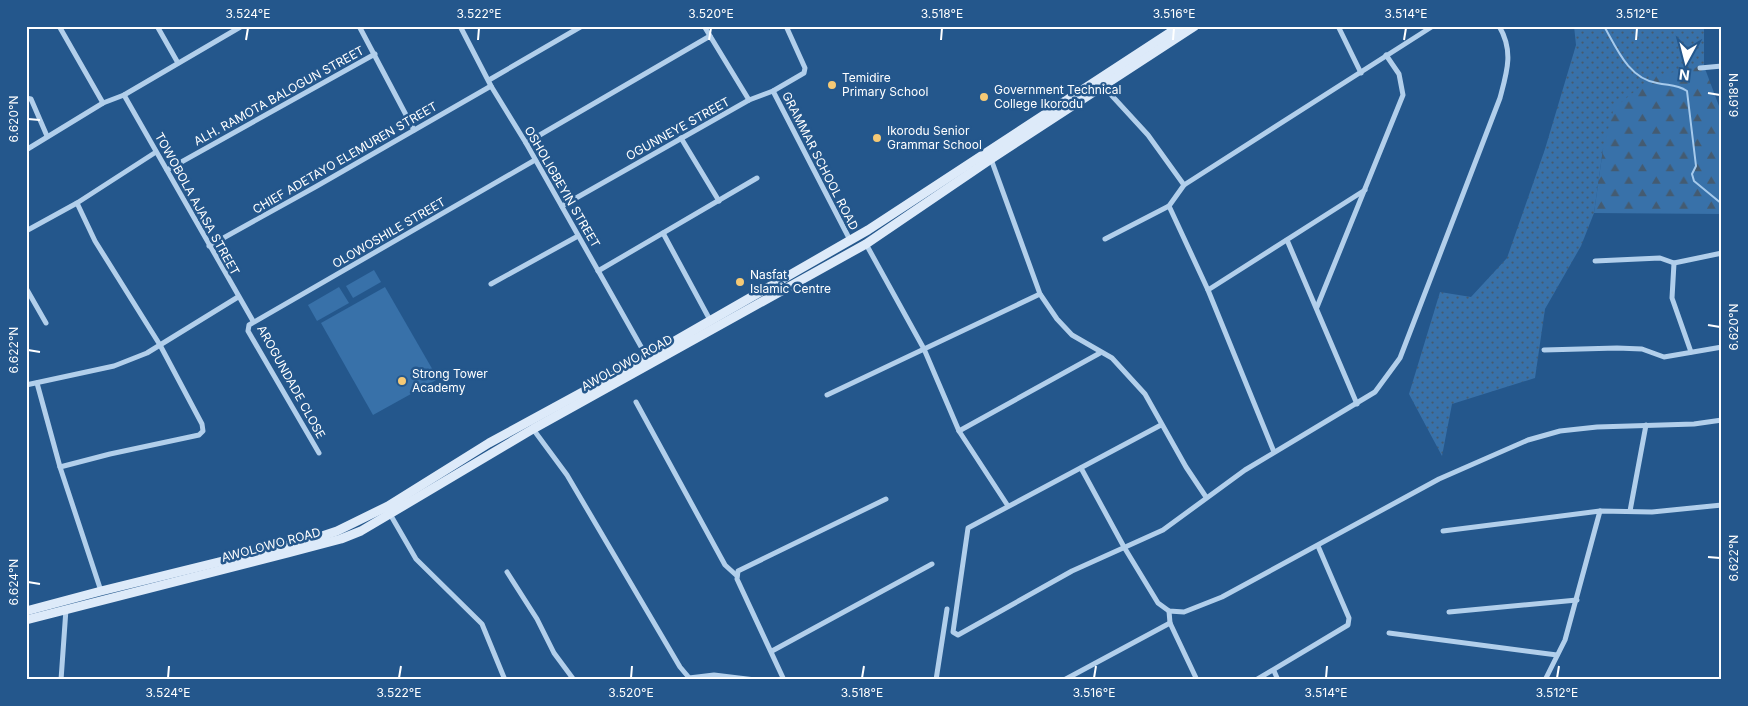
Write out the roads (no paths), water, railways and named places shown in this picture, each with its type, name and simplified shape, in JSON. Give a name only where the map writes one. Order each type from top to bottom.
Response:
[{"type":"main road","name":"AWOLOWO ROAD","points":[[26,620],[341,539],[361,531],[531,425],[866,244],[1180,26]]},
{"type":"main road","name":"AWOLOWO ROAD","points":[[649,360],[710,320],[850,240],[1103,86],[1195,26]]},
{"type":"main road","name":"AWOLOWO ROAD","points":[[26,612],[101,590],[169,575],[337,531],[388,506],[489,443],[531,425]]},
{"type":"street","points":[[59,26],[103,103]]},
{"type":"street","points":[[157,26],[178,63]]},
{"type":"street","points":[[26,150],[103,103],[124,95],[242,26]]},
{"type":"street","points":[[359,26],[414,130]]},
{"type":"street","name":"OSHOLIGBEYIN STREET","points":[[460,26],[490,83],[649,360]]},
{"type":"street","name":"CHIEF ADETAYO ELEMUREN STREET","points":[[209,246],[414,130],[582,26]]},
{"type":"street","points":[[704,26],[749,100]]},
{"type":"street","name":"OGUNNEYE STREET","points":[[562,206],[749,100],[773,91],[805,71],[786,26]]},
{"type":"street","points":[[1338,26],[1361,72]]},
{"type":"street","points":[[1105,239],[1169,206],[1184,185],[1433,26]]},
{"type":"street","points":[[1161,425],[973,524],[965,533],[953,632],[958,635],[1072,571],[1163,530],[1196,508],[1206,497],[1274,452],[1375,392],[1400,358],[1500,98],[1508,70],[1509,48],[1499,26]]},
{"type":"street","points":[[526,143],[710,36]]},
{"type":"street","name":"ALH. RAMOTA BALOGUN STREET","points":[[167,170],[374,54]]},
{"type":"street","points":[[1317,307],[1403,95],[1399,74],[1386,55]]},
{"type":"street","points":[[1700,68],[1722,66]]},
{"type":"street","points":[[1103,86],[1148,135],[1184,185]]},
{"type":"street","name":"GRAMMAR SCHOOL ROAD","points":[[773,91],[850,240]]},
{"type":"street","name":"TOWOBOLA AJASA STREET","points":[[124,95],[254,322]]},
{"type":"street","points":[[26,98],[31,100],[47,136]]},
{"type":"street","points":[[681,138],[719,201]]},
{"type":"street","points":[[26,231],[77,203],[156,152]]},
{"type":"street","points":[[991,159],[1040,294],[1072,335],[1118,363],[1124,374],[1145,394],[1161,425],[1206,497]]},
{"type":"street","name":"OLOWOSHILE STREET","points":[[254,322],[535,160]]},
{"type":"street","points":[[598,271],[758,178]]},
{"type":"street","points":[[1208,290],[1365,190]]},
{"type":"street","points":[[60,467],[110,454],[199,436],[203,431],[202,424],[160,345],[106,260],[77,203]]},
{"type":"street","points":[[1169,206],[1208,290],[1274,452]]},
{"type":"street","points":[[663,234],[710,320]]},
{"type":"street","points":[[491,284],[578,236]]},
{"type":"street","points":[[1287,240],[1357,404]]},
{"type":"street","points":[[866,244],[924,349],[959,430],[1008,506]]},
{"type":"street","points":[[1595,261],[1660,258],[1674,263],[1722,253]]},
{"type":"street","points":[[1674,263],[1672,298],[1691,352]]},
{"type":"street","points":[[26,288],[46,323]]},
{"type":"street","points":[[827,395],[1040,294]]},
{"type":"street","points":[[26,385],[114,366],[160,345],[238,297]]},
{"type":"street","name":"AROGUNDADE CLOSE","points":[[254,322],[249,325],[248,331],[319,454]]},
{"type":"street","points":[[1544,350],[1642,349],[1664,357],[1722,347]]},
{"type":"street","points":[[959,430],[1100,353]]},
{"type":"street","points":[[36,382],[60,467],[101,590]]},
{"type":"street","points":[[636,402],[721,559],[736,575],[784,680]]},
{"type":"street","points":[[1082,468],[1124,547],[1158,603],[1169,611],[1184,612],[1206,605],[1439,479],[1528,440],[1545,435],[1597,427],[1694,424],[1722,420]]},
{"type":"street","points":[[531,425],[567,475],[680,667],[690,679],[714,675],[755,680]]},
{"type":"street","points":[[1630,511],[1646,426]]},
{"type":"street","points":[[736,575],[738,571],[886,499]]},
{"type":"street","points":[[1443,532],[1600,511],[1691,510],[1722,505]]},
{"type":"street","points":[[1545,680],[1565,640],[1600,511]]},
{"type":"street","points":[[390,514],[416,560],[482,624],[505,680]]},
{"type":"street","points":[[1256,680],[1345,628],[1349,622],[1318,546]]},
{"type":"street","points":[[772,651],[932,564]]},
{"type":"street","points":[[508,572],[537,619],[554,652],[574,680]]},
{"type":"street","points":[[1449,612],[1577,600]]},
{"type":"street","points":[[61,680],[66,609]]},
{"type":"street","points":[[936,680],[947,609]]},
{"type":"street","points":[[1169,611],[1170,623],[1197,680]]},
{"type":"street","points":[[1064,680],[1170,623]]},
{"type":"street","points":[[1389,633],[1557,655]]},
{"type":"street","points":[[1274,671],[1278,680]]},
{"type":"waterway","points":[[1604,26],[1625,62],[1639,76],[1687,91],[1696,166],[1692,174],[1694,181],[1722,204]]},
{"type":"place","name":"Temidire Primary School","points":[[832,85]]},
{"type":"place","name":"Government Technical College Ikorodu","points":[[984,97]]},
{"type":"place","name":"Ikorodu Senior Grammar School","points":[[877,138]]},
{"type":"place","name":"Nasfat Islamic Centre","points":[[740,282]]},
{"type":"place","name":"Strong Tower Academy","points":[[402,381]]}]
